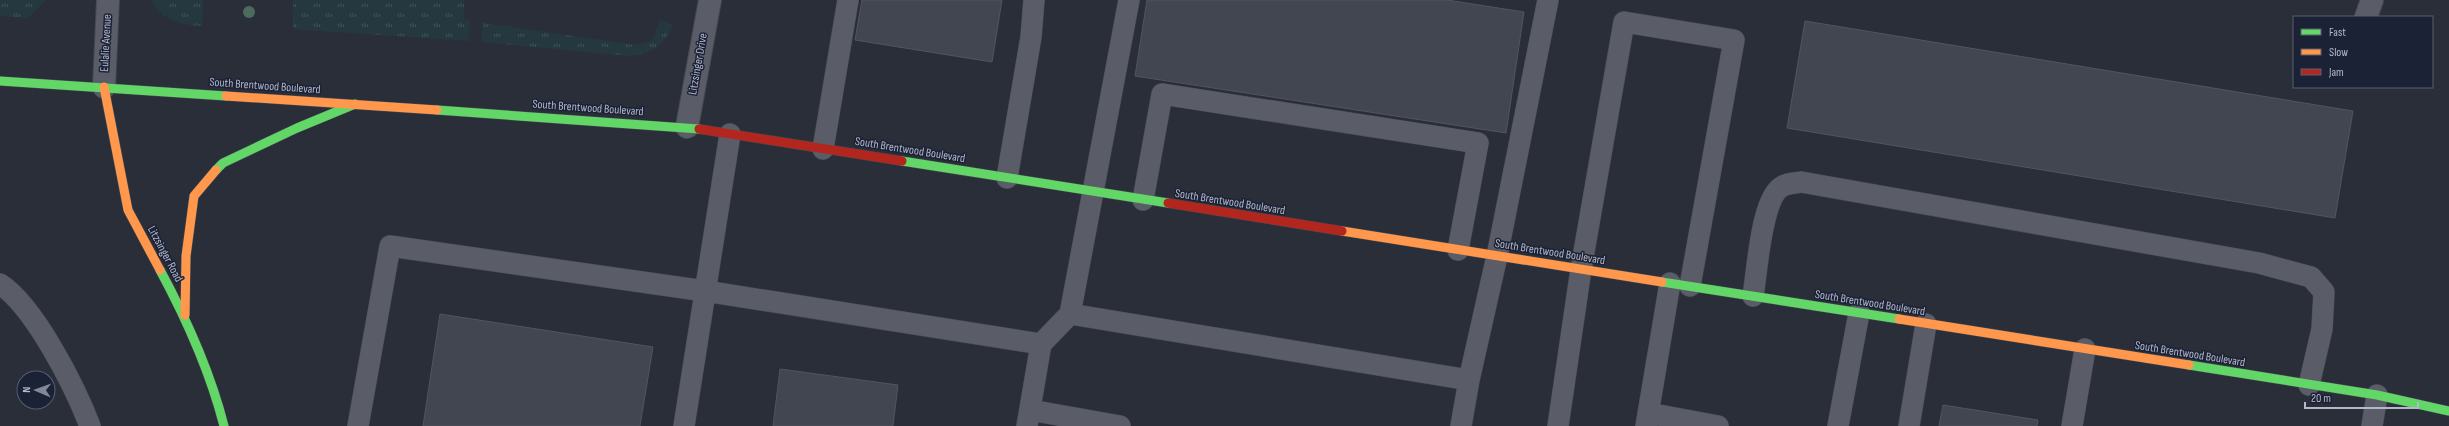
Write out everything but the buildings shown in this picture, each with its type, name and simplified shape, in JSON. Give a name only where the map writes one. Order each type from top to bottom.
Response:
[{"type":"main road","name":"South Brentwood Boulevard","points":[[0,81],[686,127],[2309,385],[2377,396],[2449,411]]},
{"type":"main road","name":"Litzsinger Road","points":[[104,87],[128,210],[185,316],[214,386],[224,426]]},
{"type":"main road","points":[[185,316],[186,256],[194,196],[223,163],[297,128],[355,104]]},
{"type":"street","name":"Eulalie Avenue","points":[[104,87],[108,0]]},
{"type":"street","name":"Litzsinger Drive","points":[[686,127],[710,0]]},
{"type":"street","points":[[2366,16],[2372,0]]},
{"type":"lane","points":[[823,149],[848,0]]},
{"type":"lane","points":[[1007,178],[1031,37],[1034,0]]},
{"type":"lane","points":[[1120,426],[1029,418],[1041,344],[1070,314],[1129,0]]},
{"type":"lane","points":[[1461,426],[1469,380],[1497,256],[1548,0]]},
{"type":"lane","points":[[1558,426],[1581,269],[1624,22],[1734,40],[1680,285],[1647,419],[1718,426]]},
{"type":"lane","points":[[1143,200],[1162,94],[1478,142],[1458,250]]},
{"type":"lane","points":[[684,426],[730,134]]},
{"type":"lane","points":[[1753,296],[1764,221],[1772,197],[1782,186],[1801,182],[2259,263],[2311,278],[2324,292],[2322,329],[2309,385]]},
{"type":"lane","points":[[358,426],[390,246],[705,291],[1041,344]]},
{"type":"lane","points":[[0,284],[11,292],[45,338],[81,404],[90,426]]},
{"type":"lane","points":[[1838,426],[1859,313]]},
{"type":"lane","points":[[1070,314],[1469,380]]},
{"type":"lane","points":[[1908,426],[1926,324]]},
{"type":"lane","points":[[2072,426],[2085,349]]},
{"type":"lane","points":[[2372,426],[2377,396]]},
{"type":"green space","points":[[0,0],[46,0],[28,18],[0,16]]},
{"type":"green space","points":[[150,0],[203,0],[202,26],[179,23],[167,17],[155,7]]},
{"type":"green space","points":[[293,0],[464,0],[464,20],[470,21],[469,41],[293,29]]},
{"type":"green space","points":[[660,20],[673,25],[666,38],[650,51],[629,56],[481,42],[483,23],[635,45],[652,41]]},
{"type":"traffic: fast","points":[[0,81],[226,96]]},
{"type":"traffic: fast","points":[[216,170],[223,163],[297,128],[355,104]]},
{"type":"traffic: fast","points":[[437,110],[699,129]]},
{"type":"traffic: fast","points":[[902,161],[1168,203]]},
{"type":"traffic: fast","points":[[160,270],[197,346],[212,385],[224,426]]},
{"type":"traffic: fast","points":[[1662,282],[1899,319]]},
{"type":"traffic: fast","points":[[2189,365],[2377,395],[2449,411]]},
{"type":"traffic: slow","points":[[104,87],[128,210],[160,270]]},
{"type":"traffic: slow","points":[[226,96],[437,110]]},
{"type":"traffic: slow","points":[[185,315],[186,256],[194,196],[216,170]]},
{"type":"traffic: slow","points":[[1342,231],[1662,282]]},
{"type":"traffic: slow","points":[[1899,319],[2189,365]]},
{"type":"traffic: jam","points":[[699,129],[902,161]]},
{"type":"traffic: jam","points":[[1168,203],[1342,231]]}]
